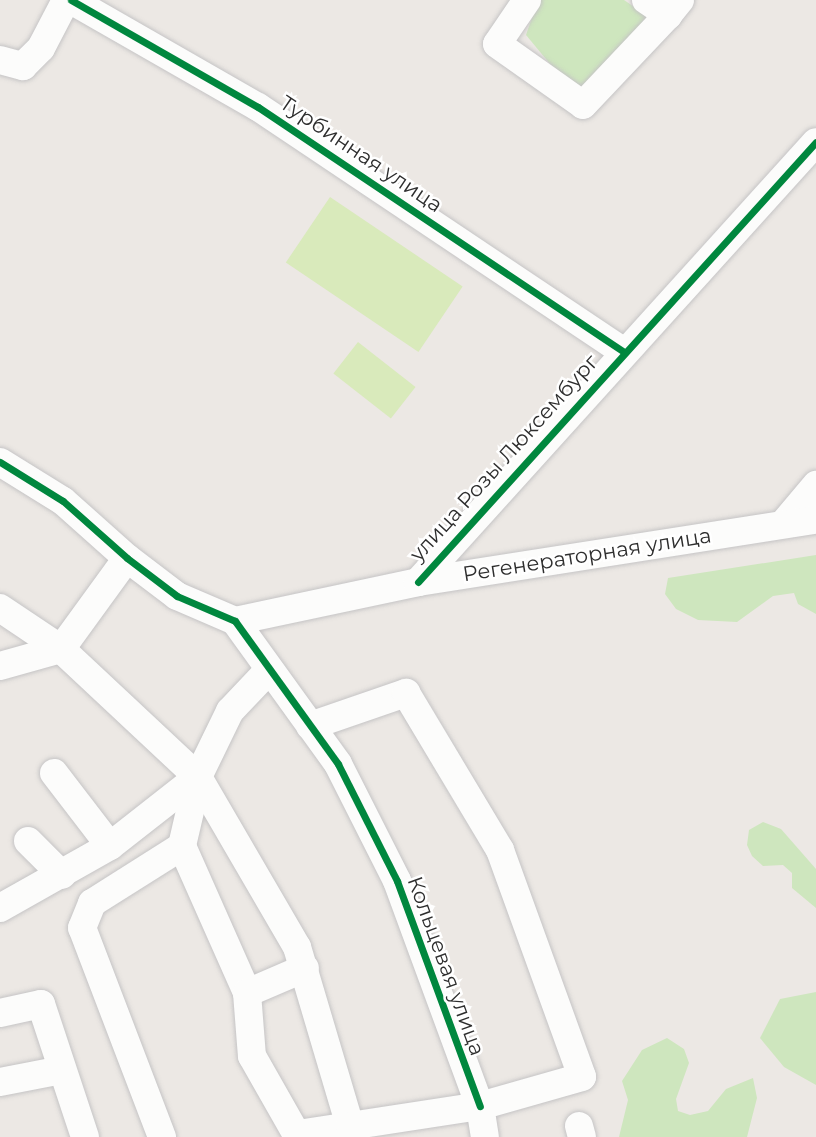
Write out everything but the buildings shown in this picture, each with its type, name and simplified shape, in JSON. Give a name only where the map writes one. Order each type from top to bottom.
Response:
[{"type":"street","points":[[0,60],[23,66],[41,48],[69,0]]},
{"type":"street","name":"Турбинная улица","points":[[69,0],[258,107],[623,351]]},
{"type":"street","points":[[527,0],[497,44],[583,105],[665,5]]},
{"type":"street","name":"улица Розы Люксембург","points":[[418,582],[623,351],[816,142]]},
{"type":"street","points":[[0,462],[63,501],[127,558],[177,596],[235,621]]},
{"type":"street","points":[[784,523],[816,485]]},
{"type":"street","name":"Регенераторная улица","points":[[235,621],[418,582],[816,520]]},
{"type":"street","points":[[0,666],[61,649],[127,558]]},
{"type":"street","points":[[0,608],[61,649],[198,777],[297,947],[351,1131]]},
{"type":"street","name":"Кольцевая улица","points":[[235,621],[268,671],[338,764],[397,881],[480,1106],[485,1137]]},
{"type":"street","points":[[268,671],[230,711],[198,777],[182,846],[247,993],[252,1056],[298,1135],[351,1131],[480,1106],[582,1077],[500,850],[406,693],[310,726]]},
{"type":"street","points":[[54,773],[110,846]]},
{"type":"street","points":[[0,908],[110,846],[198,777]]},
{"type":"street","points":[[28,841],[62,875]]},
{"type":"street","points":[[162,1137],[82,928],[92,903],[182,846]]},
{"type":"street","points":[[247,993],[305,968]]},
{"type":"street","points":[[0,1013],[41,1004],[85,1137]]},
{"type":"street","points":[[0,1082],[62,1070]]},
{"type":"green space","points":[[538,0],[624,0],[652,19],[582,87],[560,76],[526,35]]},
{"type":"green space","points":[[330,197],[463,286],[418,352],[286,262]]},
{"type":"green space","points":[[358,342],[416,387],[391,418],[333,374]]},
{"type":"green space","points":[[816,555],[816,614],[798,604],[794,593],[773,596],[737,622],[698,620],[676,609],[665,594],[668,578]]},
{"type":"green space","points":[[763,822],[781,829],[816,869],[816,908],[792,888],[792,873],[783,865],[763,866],[752,856],[747,845],[749,830]]},
{"type":"green space","points":[[816,992],[816,1085],[784,1067],[760,1038],[780,999]]},
{"type":"green space","points":[[667,1038],[684,1049],[689,1063],[676,1099],[678,1111],[690,1115],[708,1111],[726,1089],[753,1078],[757,1098],[747,1137],[619,1137],[628,1100],[622,1081],[642,1050]]},
{"type":"cycle path","points":[[71,0],[258,107],[623,351]]},
{"type":"cycle path","points":[[418,582],[816,142]]},
{"type":"cycle path","points":[[0,462],[63,501],[127,558],[177,596],[235,621],[338,764],[397,881],[480,1106]]}]
